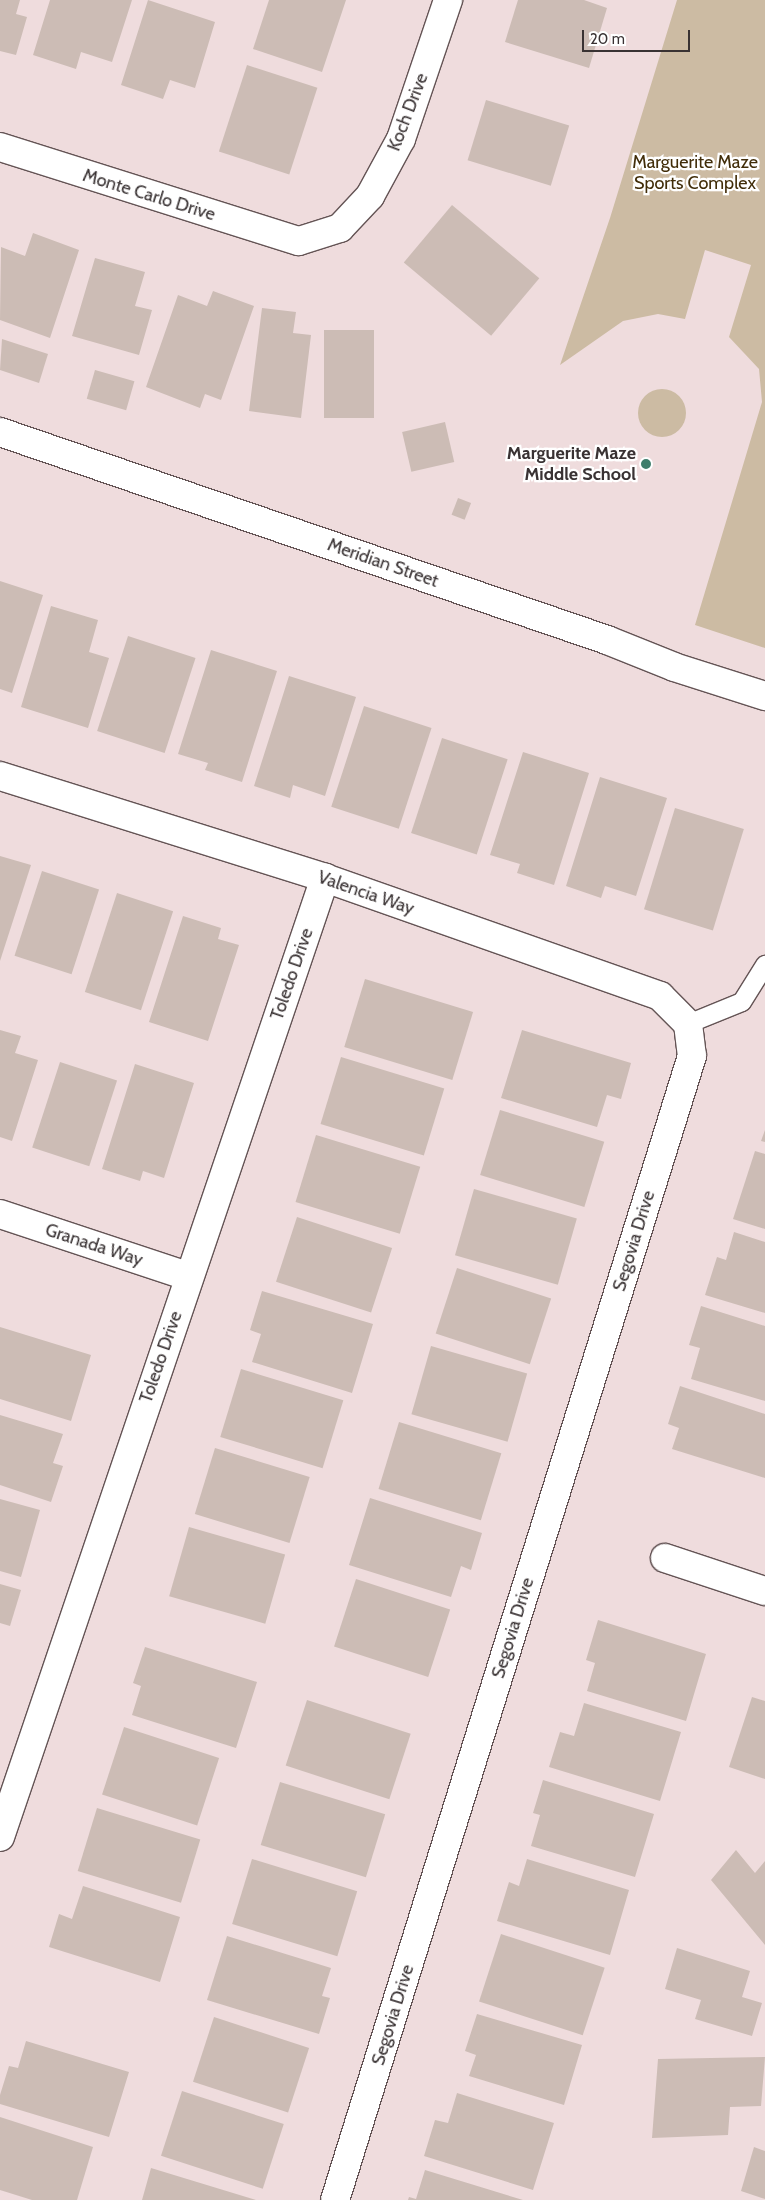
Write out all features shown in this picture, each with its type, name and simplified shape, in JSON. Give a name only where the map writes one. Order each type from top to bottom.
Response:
[{"type":"street","name":"Koch Drive","points":[[300,241],[340,228],[370,196],[401,139],[448,0]]},
{"type":"street","name":"Monte Carlo Drive","points":[[0,147],[300,241]]},
{"type":"street","name":"Meridian Street","points":[[0,432],[607,640],[674,667],[765,696]]},
{"type":"street","name":"Valencia Way","points":[[0,776],[325,878],[660,996],[688,1024]]},
{"type":"street","name":"Toledo Drive","points":[[0,1837],[188,1276],[325,878]]},
{"type":"street","name":"Segovia Drive","points":[[335,2200],[692,1056],[688,1024]]},
{"type":"street","name":"Granada Way","points":[[0,1214],[188,1276]]},
{"type":"street","points":[[666,1558],[765,1591]]},
{"type":"lane","points":[[688,1024],[742,1002],[765,965]]},
{"type":"green space","name":"Marguerite Maze Sports Complex","points":[[677,0],[765,0],[765,648],[695,625],[762,402],[759,369],[729,337],[751,265],[705,250],[685,319],[658,314],[623,321],[560,365],[610,218]]},
{"type":"green space","points":[[662,389],[671,391],[679,396],[684,404],[686,413],[684,422],[679,430],[671,435],[662,437],[653,435],[645,430],[640,422],[638,413],[640,404],[645,396],[653,391]]},
{"type":"building","points":[[0,0],[20,0],[16,14],[27,17],[16,55],[0,51]]},
{"type":"building","points":[[50,0],[132,0],[112,62],[81,52],[76,69],[33,55]]},
{"type":"building","points":[[148,0],[215,22],[195,88],[170,80],[163,99],[121,85]]},
{"type":"building","points":[[269,0],[346,0],[322,72],[253,49]]},
{"type":"building","points":[[518,0],[584,0],[607,8],[589,68],[505,42]]},
{"type":"building","points":[[247,65],[317,88],[289,174],[219,152]]},
{"type":"building","points":[[486,100],[569,125],[551,186],[468,160]]},
{"type":"building","points":[[452,205],[539,278],[491,336],[404,262]]},
{"type":"building","points":[[33,233],[79,250],[50,338],[0,320],[1,247],[25,256]]},
{"type":"building","points":[[95,258],[145,272],[135,306],[152,310],[139,355],[72,336]]},
{"type":"building","points":[[213,291],[254,306],[221,400],[205,394],[200,408],[146,387],[178,295],[207,306]]},
{"type":"building","points":[[262,308],[296,312],[293,333],[311,335],[301,418],[249,411]]},
{"type":"building","points":[[324,330],[374,330],[374,418],[324,418]]},
{"type":"building","points":[[2,339],[48,354],[39,383],[0,370]]},
{"type":"building","points":[[95,370],[134,381],[126,410],[87,399]]},
{"type":"building","points":[[445,422],[454,462],[411,472],[402,432]]},
{"type":"building","points":[[458,498],[471,503],[465,520],[452,515]]},
{"type":"building","points":[[0,581],[43,595],[12,693],[0,689]]},
{"type":"building","points":[[51,606],[98,620],[89,652],[109,658],[88,728],[21,707]]},
{"type":"building","points":[[128,636],[196,658],[165,753],[97,731]]},
{"type":"building","points":[[211,650],[277,671],[242,782],[205,770],[208,763],[178,754]]},
{"type":"building","points":[[289,676],[356,697],[325,796],[293,785],[290,798],[254,786]]},
{"type":"building","points":[[364,706],[432,728],[399,829],[331,807]]},
{"type":"building","points":[[442,738],[508,759],[477,854],[411,833]]},
{"type":"building","points":[[523,752],[589,773],[554,885],[517,873],[520,864],[490,855]]},
{"type":"building","points":[[600,777],[667,798],[636,896],[605,886],[601,898],[566,886]]},
{"type":"building","points":[[675,808],[744,829],[713,930],[644,909]]},
{"type":"building","points":[[0,856],[31,865],[0,961]]},
{"type":"building","points":[[42,871],[99,890],[72,974],[14,956]]},
{"type":"building","points":[[117,893],[173,911],[141,1010],[85,992]]},
{"type":"building","points":[[183,916],[221,928],[218,939],[239,945],[208,1041],[149,1022]]},
{"type":"building","points":[[365,979],[473,1012],[452,1080],[344,1047]]},
{"type":"building","points":[[0,1030],[21,1036],[15,1053],[38,1060],[12,1141],[0,1137]]},
{"type":"building","points":[[522,1030],[631,1063],[621,1099],[607,1095],[597,1127],[501,1098]]},
{"type":"building","points":[[341,1057],[444,1089],[424,1156],[321,1124]]},
{"type":"building","points":[[60,1062],[117,1081],[89,1166],[32,1148]]},
{"type":"building","points":[[135,1064],[194,1083],[164,1178],[143,1171],[140,1181],[102,1169]]},
{"type":"building","points":[[500,1110],[604,1142],[584,1207],[480,1175]]},
{"type":"building","points":[[765,1130],[765,1142],[761,1141]]},
{"type":"building","points":[[316,1135],[420,1167],[400,1234],[296,1202]]},
{"type":"building","points":[[755,1151],[765,1154],[765,1229],[733,1219]]},
{"type":"building","points":[[474,1189],[577,1218],[558,1285],[455,1255]]},
{"type":"building","points":[[297,1217],[392,1248],[371,1313],[276,1282]]},
{"type":"building","points":[[734,1232],[765,1242],[765,1313],[705,1295],[717,1257],[726,1260]]},
{"type":"building","points":[[457,1268],[551,1299],[530,1364],[436,1334]]},
{"type":"building","points":[[262,1291],[373,1324],[352,1393],[252,1362],[261,1334],[250,1330]]},
{"type":"building","points":[[701,1306],[765,1326],[765,1401],[691,1379],[700,1348],[689,1345]]},
{"type":"building","points":[[0,1327],[91,1355],[71,1421],[0,1399]]},
{"type":"building","points":[[431,1346],[527,1374],[508,1442],[411,1414]]},
{"type":"building","points":[[241,1369],[343,1400],[323,1468],[220,1437]]},
{"type":"building","points":[[680,1386],[765,1414],[765,1478],[672,1449],[679,1428],[668,1424]]},
{"type":"building","points":[[0,1415],[63,1434],[53,1463],[63,1466],[51,1502],[0,1485]]},
{"type":"building","points":[[399,1422],[501,1453],[481,1520],[379,1489]]},
{"type":"building","points":[[215,1448],[310,1477],[290,1543],[195,1514]]},
{"type":"building","points":[[370,1498],[482,1533],[471,1570],[461,1566],[451,1597],[349,1565]]},
{"type":"building","points":[[0,1499],[40,1510],[21,1577],[0,1571]]},
{"type":"building","points":[[189,1527],[285,1555],[265,1624],[169,1596]]},
{"type":"building","points":[[356,1579],[450,1610],[428,1677],[334,1647]]},
{"type":"building","points":[[0,1584],[21,1590],[10,1626],[0,1623]]},
{"type":"building","points":[[598,1620],[706,1654],[686,1721],[587,1691],[595,1663],[586,1660]]},
{"type":"building","points":[[145,1647],[257,1682],[236,1748],[132,1715],[141,1686],[133,1683]]},
{"type":"building","points":[[752,1697],[765,1701],[765,1779],[729,1767]]},
{"type":"building","points":[[307,1700],[411,1734],[389,1799],[286,1766]]},
{"type":"building","points":[[584,1703],[681,1732],[660,1801],[549,1767],[560,1732],[574,1736]]},
{"type":"building","points":[[124,1727],[219,1758],[197,1825],[102,1795]]},
{"type":"building","points":[[543,1780],[654,1814],[635,1877],[531,1846],[540,1815],[533,1813]]},
{"type":"building","points":[[280,1782],[385,1814],[366,1877],[261,1845]]},
{"type":"building","points":[[97,1808],[200,1840],[181,1903],[78,1871]]},
{"type":"building","points":[[736,1850],[755,1873],[765,1861],[765,1945],[711,1880]]},
{"type":"building","points":[[252,1859],[357,1891],[337,1956],[232,1924]]},
{"type":"building","points":[[527,1859],[629,1890],[610,1955],[497,1921],[509,1882],[519,1886]]},
{"type":"building","points":[[83,1886],[180,1917],[160,1982],[49,1947],[59,1914],[72,1919]]},
{"type":"building","points":[[501,1934],[605,1968],[583,2035],[479,2002]]},
{"type":"building","points":[[227,1936],[331,1968],[322,1996],[330,1998],[319,2034],[207,2000]]},
{"type":"building","points":[[677,1948],[750,1971],[742,1997],[762,2003],[752,2036],[695,2019],[701,2000],[665,1989]]},
{"type":"building","points":[[477,2014],[582,2045],[564,2105],[469,2076],[476,2055],[465,2051]]},
{"type":"building","points":[[214,2017],[309,2048],[288,2113],[193,2082]]},
{"type":"building","points":[[26,2041],[129,2072],[109,2137],[0,2104],[0,2095],[9,2066],[18,2068]]},
{"type":"building","points":[[765,2057],[761,2106],[730,2107],[728,2135],[652,2138],[658,2059]]},
{"type":"building","points":[[182,2091],[284,2124],[263,2189],[161,2156]]},
{"type":"building","points":[[457,2093],[554,2123],[533,2190],[424,2156],[435,2120],[448,2123]]},
{"type":"building","points":[[0,2117],[93,2147],[77,2200],[32,2200],[0,2190]]},
{"type":"building","points":[[754,2147],[765,2151],[765,2199],[741,2191]]},
{"type":"building","points":[[151,2168],[256,2200],[142,2200]]},
{"type":"building","points":[[425,2170],[523,2200],[408,2200],[409,2197],[416,2199]]},
{"type":"place","name":"Marguerite Maze Middle School","points":[[646,464]]}]
